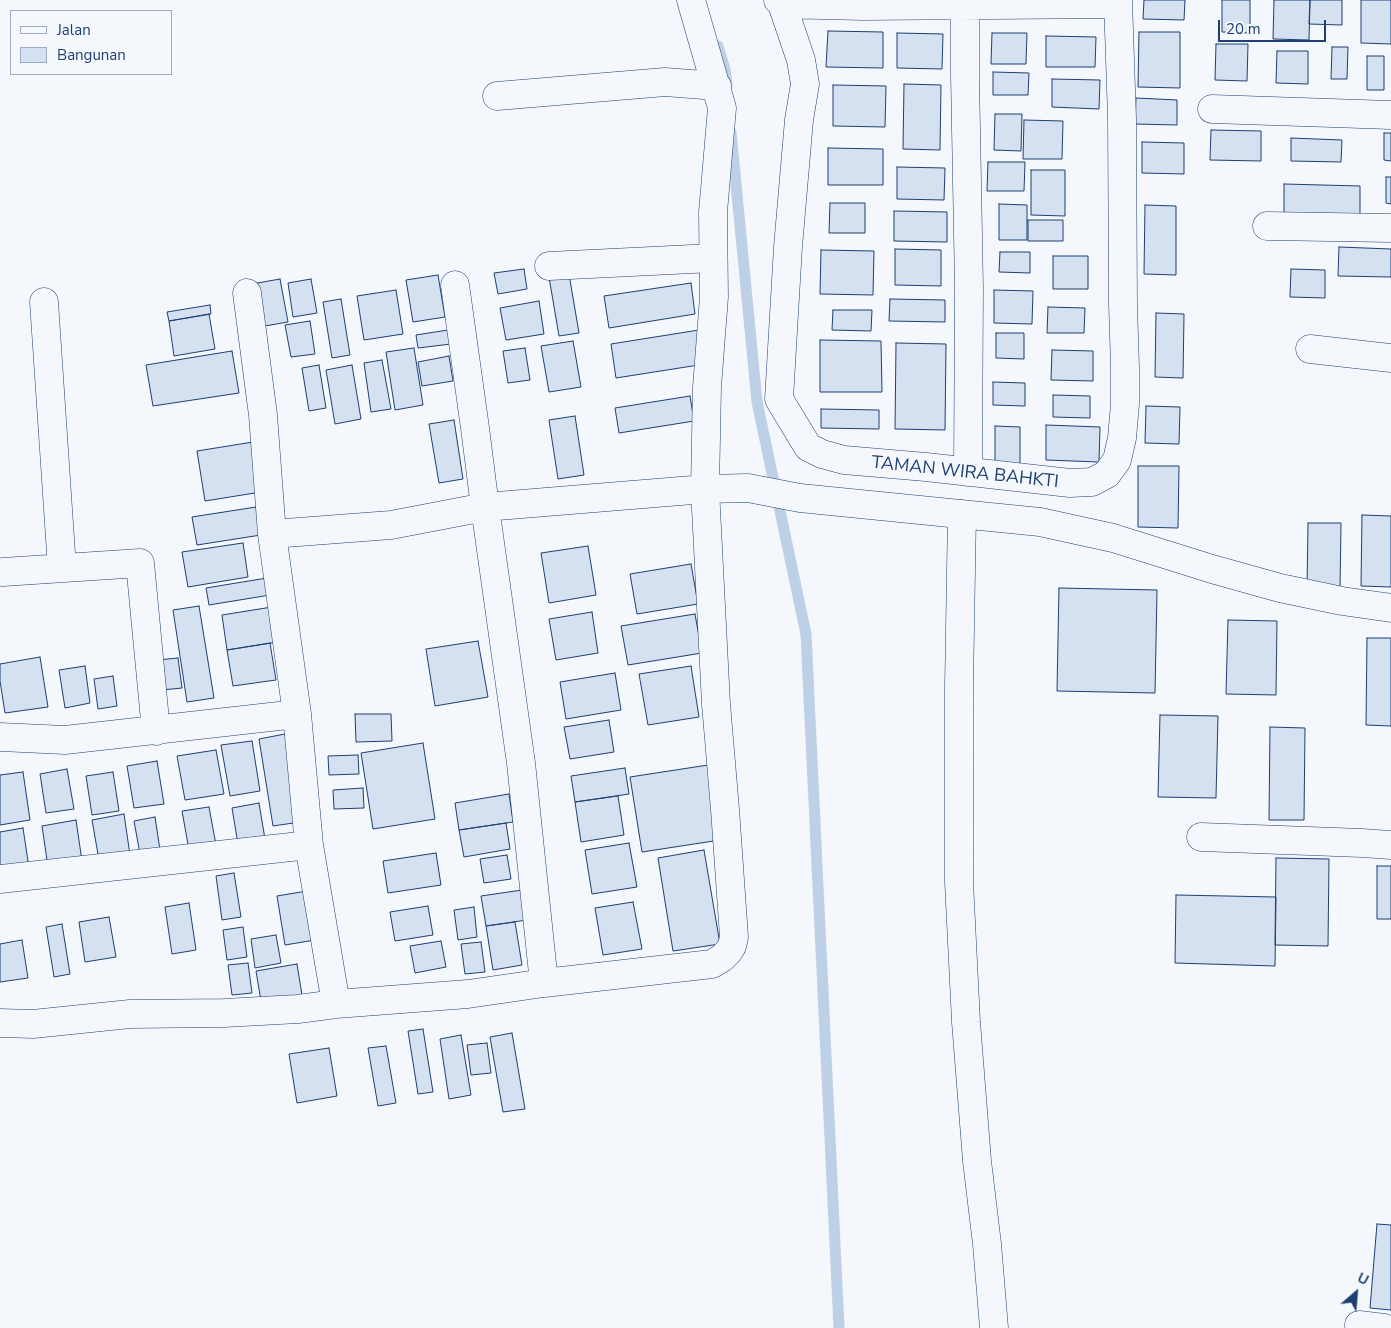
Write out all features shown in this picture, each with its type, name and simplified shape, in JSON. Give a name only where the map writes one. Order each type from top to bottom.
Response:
[{"type":"street","points":[[0,1023],[33,1024],[130,1014],[224,1013],[298,1009],[336,1004],[468,994],[544,983],[712,964],[722,958],[732,946],[734,937],[716,704],[705,489],[707,387],[714,298],[713,212],[722,108],[692,0]]},
{"type":"street","points":[[780,2],[862,6],[1118,2]]},
{"type":"street","name":"TAMAN WIRA BAHKTI","points":[[780,2],[801,60],[805,84],[799,120],[788,247],[778,399],[808,447],[822,454],[844,460],[1070,483],[1092,482],[1107,474],[1117,460],[1122,438],[1125,404],[1125,367],[1122,118],[1118,2]]},
{"type":"street","points":[[966,5],[965,76],[969,287],[968,472]]},
{"type":"street","points":[[497,96],[665,82],[717,86]]},
{"type":"street","points":[[1212,109],[1391,114]]},
{"type":"street","points":[[1266,226],[1391,228]]},
{"type":"street","points":[[549,266],[713,258]]},
{"type":"street","points":[[454,285],[521,762],[544,983]]},
{"type":"street","points":[[248,293],[263,414],[272,534],[297,714],[310,844],[336,1004]]},
{"type":"street","points":[[44,302],[62,568]]},
{"type":"street","points":[[1310,349],[1391,358]]},
{"type":"street","points":[[272,534],[391,525],[484,507],[705,489],[748,488],[800,498],[1040,522],[1113,538],[1280,588],[1342,601],[1391,608]]},
{"type":"street","points":[[962,514],[959,686],[960,882],[966,1022],[977,1160],[994,1328]]},
{"type":"street","points":[[3,572],[140,563],[156,731]]},
{"type":"street","points":[[0,737],[64,740],[297,714]]},
{"type":"street","points":[[1201,837],[1362,842],[1391,845]]},
{"type":"street","points":[[0,879],[310,844]]},
{"type":"building","points":[[1144,0],[1185,0],[1184,20],[1143,19]]},
{"type":"building","points":[[1222,0],[1250,0],[1250,33],[1222,32]]},
{"type":"building","points":[[1274,0],[1310,0],[1309,40],[1273,39]]},
{"type":"building","points":[[1310,0],[1342,0],[1342,25],[1309,24]]},
{"type":"building","points":[[1361,0],[1391,0],[1391,44],[1361,43]]},
{"type":"building","points":[[828,31],[883,32],[883,68],[826,67]]},
{"type":"building","points":[[1139,32],[1180,32],[1180,88],[1138,87]]},
{"type":"building","points":[[897,33],[943,34],[942,69],[897,68]]},
{"type":"building","points":[[992,33],[1027,33],[1026,64],[991,64]]},
{"type":"building","points":[[1046,36],[1096,37],[1095,67],[1046,67]]},
{"type":"building","points":[[1216,44],[1248,44],[1247,81],[1215,80]]},
{"type":"building","points":[[1332,47],[1348,47],[1347,79],[1331,79]]},
{"type":"building","points":[[1277,51],[1308,51],[1308,84],[1276,83]]},
{"type":"building","points":[[1367,56],[1384,56],[1384,90],[1367,90]]},
{"type":"building","points":[[993,72],[1029,73],[1028,95],[993,95]]},
{"type":"building","points":[[1052,79],[1100,80],[1099,109],[1052,107]]},
{"type":"building","points":[[904,84],[941,85],[940,150],[903,149]]},
{"type":"building","points":[[833,85],[886,86],[885,127],[833,126]]},
{"type":"building","points":[[1136,98],[1177,100],[1177,125],[1135,124]]},
{"type":"building","points":[[995,114],[1022,114],[1021,151],[994,150]]},
{"type":"building","points":[[1024,120],[1063,121],[1062,159],[1023,159]]},
{"type":"building","points":[[1211,130],[1261,131],[1261,161],[1210,160]]},
{"type":"building","points":[[1384,133],[1391,133],[1391,161],[1384,160]]},
{"type":"building","points":[[1291,138],[1342,140],[1341,162],[1291,161]]},
{"type":"building","points":[[1142,142],[1184,143],[1184,174],[1142,173]]},
{"type":"building","points":[[828,148],[883,149],[883,185],[828,185]]},
{"type":"building","points":[[988,162],[1025,162],[1024,191],[987,191]]},
{"type":"building","points":[[897,167],[945,168],[944,200],[897,199]]},
{"type":"building","points":[[1031,170],[1065,170],[1065,216],[1031,215]]},
{"type":"building","points":[[1386,177],[1391,177],[1391,204],[1386,203]]},
{"type":"building","points":[[1284,184],[1360,186],[1360,217],[1284,214]]},
{"type":"building","points":[[830,203],[865,203],[865,233],[829,233]]},
{"type":"building","points":[[999,204],[1027,205],[1027,240],[999,240]]},
{"type":"building","points":[[1145,205],[1176,206],[1176,275],[1144,274]]},
{"type":"building","points":[[894,211],[947,212],[947,242],[894,241]]},
{"type":"building","points":[[1028,220],[1063,220],[1063,241],[1028,241]]},
{"type":"building","points":[[1339,247],[1391,249],[1391,277],[1338,276]]},
{"type":"building","points":[[895,249],[941,250],[941,286],[895,285]]},
{"type":"building","points":[[821,250],[874,251],[873,295],[820,294]]},
{"type":"building","points":[[1000,252],[1030,252],[1030,273],[999,272]]},
{"type":"building","points":[[1053,256],[1088,256],[1088,289],[1053,289]]},
{"type":"building","points":[[524,269],[527,289],[498,294],[494,273]]},
{"type":"building","points":[[1291,269],[1325,270],[1325,298],[1290,297]]},
{"type":"building","points":[[569,274],[579,333],[559,336],[549,277]]},
{"type":"building","points":[[438,275],[445,317],[413,322],[406,280]]},
{"type":"building","points":[[280,279],[288,322],[259,327],[252,284]]},
{"type":"building","points":[[311,279],[317,313],[293,317],[288,283]]},
{"type":"building","points":[[691,283],[695,314],[609,328],[604,296]]},
{"type":"building","points":[[396,290],[403,334],[364,340],[357,296]]},
{"type":"building","points":[[994,290],[1033,291],[1032,324],[994,323]]},
{"type":"building","points":[[341,299],[350,355],[332,358],[323,302]]},
{"type":"building","points":[[890,299],[945,300],[945,322],[889,321]]},
{"type":"building","points":[[539,301],[544,334],[506,340],[500,308]]},
{"type":"building","points":[[210,305],[211,314],[169,321],[167,312]]},
{"type":"building","points":[[1048,307],[1085,308],[1084,333],[1047,333]]},
{"type":"building","points":[[833,310],[872,310],[871,331],[832,330]]},
{"type":"building","points":[[1156,313],[1184,314],[1183,378],[1155,377]]},
{"type":"building","points":[[209,314],[215,349],[174,356],[169,321]]},
{"type":"building","points":[[310,321],[315,354],[291,357],[285,325]]},
{"type":"building","points":[[448,330],[451,344],[418,348],[416,335]]},
{"type":"building","points":[[699,330],[705,364],[616,378],[611,344]]},
{"type":"building","points":[[996,333],[1024,333],[1024,359],[996,358]]},
{"type":"building","points":[[820,340],[881,341],[882,392],[820,392]]},
{"type":"building","points":[[573,341],[581,387],[549,392],[541,346]]},
{"type":"building","points":[[896,343],[946,344],[945,430],[895,429]]},
{"type":"building","points":[[414,348],[423,405],[395,410],[386,352]]},
{"type":"building","points":[[525,348],[530,380],[508,383],[503,351]]},
{"type":"building","points":[[1052,350],[1093,351],[1093,381],[1051,380]]},
{"type":"building","points":[[232,351],[239,393],[153,406],[146,365]]},
{"type":"building","points":[[449,356],[453,381],[422,386],[418,362]]},
{"type":"building","points":[[382,360],[391,409],[371,412],[364,363]]},
{"type":"building","points":[[319,365],[326,408],[309,411],[302,368]]},
{"type":"building","points":[[352,365],[361,419],[335,424],[326,370]]},
{"type":"building","points":[[993,382],[1025,383],[1025,406],[993,405]]},
{"type":"building","points":[[1053,395],[1090,396],[1090,418],[1053,417]]},
{"type":"building","points":[[690,396],[694,421],[619,433],[615,408]]},
{"type":"building","points":[[1146,406],[1180,407],[1179,444],[1145,443]]},
{"type":"building","points":[[821,409],[879,410],[879,429],[821,428]]},
{"type":"building","points":[[575,416],[584,475],[558,479],[549,420]]},
{"type":"building","points":[[454,420],[463,479],[439,483],[429,424]]},
{"type":"building","points":[[1046,425],[1100,427],[1099,462],[1046,460]]},
{"type":"building","points":[[995,426],[1020,427],[1020,470],[995,469]]},
{"type":"building","points":[[253,442],[261,492],[205,501],[197,451]]},
{"type":"building","points":[[1138,466],[1179,466],[1178,528],[1138,527]]},
{"type":"building","points":[[256,507],[261,535],[197,545],[192,517]]},
{"type":"building","points":[[1362,515],[1391,516],[1391,587],[1361,586]]},
{"type":"building","points":[[1308,523],[1341,523],[1340,590],[1307,590]]},
{"type":"building","points":[[243,543],[248,577],[188,587],[182,552]]},
{"type":"building","points":[[588,546],[596,595],[549,603],[541,553]]},
{"type":"building","points":[[691,564],[698,604],[637,614],[630,574]]},
{"type":"building","points":[[267,578],[270,595],[209,605],[206,588]]},
{"type":"building","points":[[1059,588],[1157,590],[1155,693],[1057,691]]},
{"type":"building","points":[[199,606],[214,698],[187,702],[173,610]]},
{"type":"building","points":[[272,607],[278,642],[227,650],[222,615]]},
{"type":"building","points":[[592,612],[598,653],[556,660],[549,619]]},
{"type":"building","points":[[695,614],[702,653],[628,665],[621,626]]},
{"type":"building","points":[[1228,620],[1277,621],[1276,695],[1226,694]]},
{"type":"building","points":[[1367,638],[1391,638],[1391,726],[1366,725]]},
{"type":"building","points":[[478,641],[488,697],[435,706],[426,649]]},
{"type":"building","points":[[270,643],[276,680],[233,686],[227,650]]},
{"type":"building","points":[[40,657],[48,707],[5,713],[0,681],[0,664]]},
{"type":"building","points":[[178,658],[182,688],[162,690],[158,660]]},
{"type":"building","points":[[85,666],[90,703],[65,708],[59,670]]},
{"type":"building","points":[[691,666],[699,717],[648,725],[639,674]]},
{"type":"building","points":[[615,673],[621,710],[566,719],[560,682]]},
{"type":"building","points":[[113,676],[117,706],[98,709],[94,679]]},
{"type":"building","points":[[355,714],[391,714],[392,741],[356,742]]},
{"type":"building","points":[[1160,715],[1218,716],[1216,798],[1158,797]]},
{"type":"building","points":[[609,720],[614,752],[570,759],[564,727]]},
{"type":"building","points":[[1270,727],[1305,728],[1304,820],[1269,820]]},
{"type":"building","points":[[285,734],[300,822],[273,826],[259,739]]},
{"type":"building","points":[[252,741],[260,791],[230,796],[221,745]]},
{"type":"building","points":[[423,743],[435,819],[373,829],[361,753]]},
{"type":"building","points":[[216,750],[224,794],[185,800],[177,756]]},
{"type":"building","points":[[358,755],[359,774],[329,775],[328,756]]},
{"type":"building","points":[[157,761],[164,804],[134,808],[127,766]]},
{"type":"building","points":[[708,765],[720,840],[642,852],[630,777]]},
{"type":"building","points":[[625,768],[629,794],[575,802],[571,776]]},
{"type":"building","points":[[67,769],[74,809],[46,813],[40,774]]},
{"type":"building","points":[[23,772],[30,820],[0,825],[0,775]]},
{"type":"building","points":[[113,772],[119,811],[92,815],[86,776]]},
{"type":"building","points":[[363,788],[364,808],[334,809],[333,790]]},
{"type":"building","points":[[509,794],[513,822],[459,830],[455,803]]},
{"type":"building","points":[[618,796],[624,835],[581,842],[575,802]]},
{"type":"building","points":[[259,803],[265,839],[238,844],[232,808]]},
{"type":"building","points":[[209,807],[216,845],[189,850],[182,811]]},
{"type":"building","points":[[124,814],[130,855],[99,860],[92,820]]},
{"type":"building","points":[[155,817],[160,850],[140,854],[134,821]]},
{"type":"building","points":[[76,820],[82,861],[48,867],[42,826]]},
{"type":"building","points":[[506,823],[510,849],[464,857],[459,830]]},
{"type":"building","points":[[23,828],[29,868],[0,872],[0,832]]},
{"type":"building","points":[[629,843],[637,887],[592,894],[585,850]]},
{"type":"building","points":[[704,850],[720,944],[673,951],[658,858]]},
{"type":"building","points":[[436,853],[441,885],[388,893],[383,861]]},
{"type":"building","points":[[507,855],[511,879],[484,883],[480,859]]},
{"type":"building","points":[[1276,858],[1329,859],[1328,946],[1275,945]]},
{"type":"building","points":[[1377,866],[1391,866],[1391,919],[1377,919]]},
{"type":"building","points":[[234,873],[241,917],[222,920],[216,876]]},
{"type":"building","points":[[522,890],[527,920],[486,926],[481,896]]},
{"type":"building","points":[[307,891],[315,940],[285,945],[277,896]]},
{"type":"building","points":[[1176,895],[1276,897],[1275,966],[1175,963]]},
{"type":"building","points":[[633,902],[642,949],[603,955],[595,908]]},
{"type":"building","points":[[189,903],[196,950],[172,954],[165,907]]},
{"type":"building","points":[[428,906],[433,935],[395,941],[390,912]]},
{"type":"building","points":[[474,907],[477,937],[458,940],[454,910]]},
{"type":"building","points":[[109,917],[116,957],[85,962],[79,922]]},
{"type":"building","points":[[515,922],[522,965],[493,970],[486,926]]},
{"type":"building","points":[[62,924],[70,974],[54,977],[46,927]]},
{"type":"building","points":[[243,927],[247,957],[227,960],[223,930]]},
{"type":"building","points":[[276,935],[281,963],[255,968],[251,939]]},
{"type":"building","points":[[22,940],[28,978],[0,982],[0,944]]},
{"type":"building","points":[[441,941],[446,967],[415,973],[410,946]]},
{"type":"building","points":[[481,942],[485,972],[465,974],[461,944]]},
{"type":"building","points":[[248,963],[252,993],[232,995],[228,965]]},
{"type":"building","points":[[297,964],[302,995],[261,1001],[256,971]]},
{"type":"building","points":[[423,1029],[433,1092],[418,1094],[408,1031]]},
{"type":"building","points":[[512,1033],[525,1109],[503,1112],[490,1037]]},
{"type":"building","points":[[461,1035],[471,1095],[449,1099],[440,1039]]},
{"type":"building","points":[[487,1043],[491,1073],[471,1075],[467,1045]]},
{"type":"building","points":[[386,1046],[396,1103],[378,1106],[368,1048]]},
{"type":"building","points":[[329,1048],[337,1096],[297,1103],[289,1054]]},
{"type":"building","points":[[1377,1224],[1391,1225],[1391,1310],[1370,1308]]},
{"type":"waterway","points":[[718,46],[725,69],[727,86]]},
{"type":"waterway","points":[[731,132],[757,402],[806,634],[839,1328]]}]
